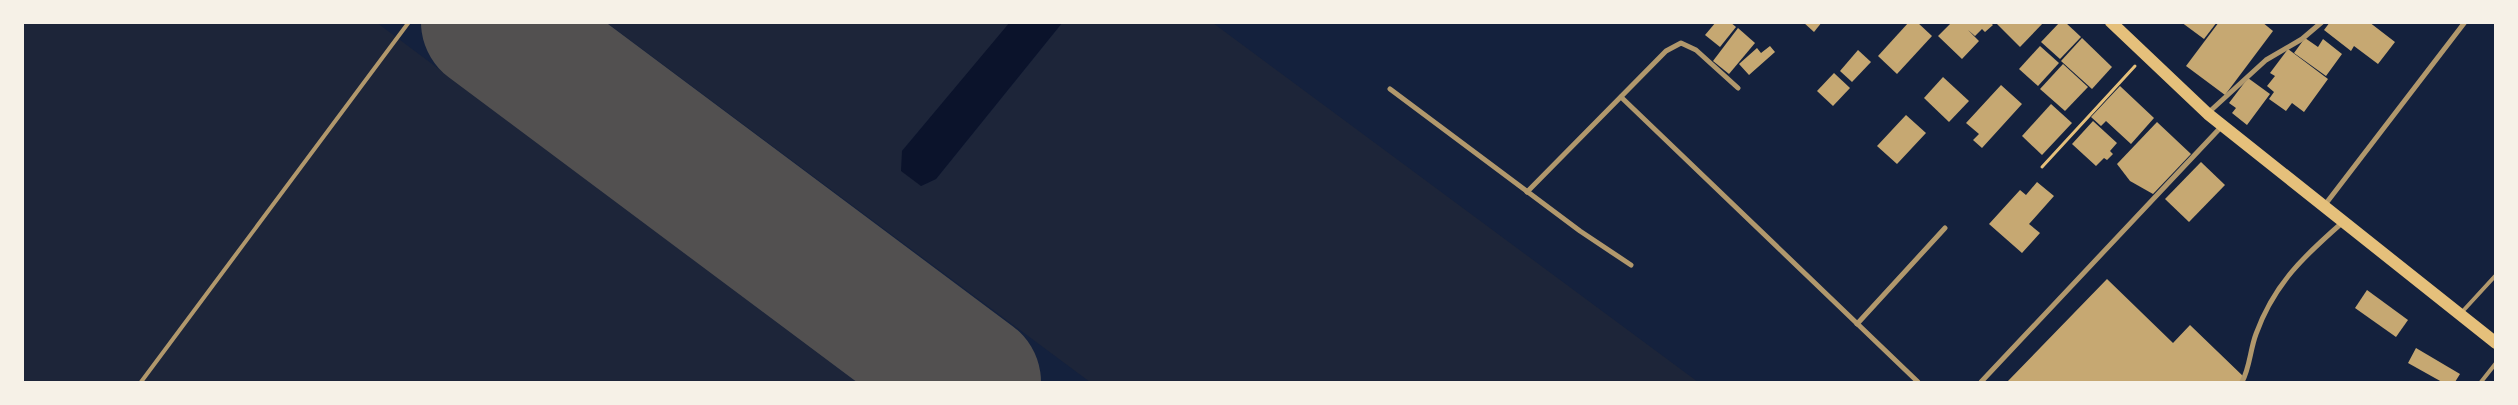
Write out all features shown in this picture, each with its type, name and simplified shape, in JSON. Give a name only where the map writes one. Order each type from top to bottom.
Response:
[{"type":"main road","points":[[2111,22],[2144,56],[2208,114],[2496,343]]},
{"type":"street","points":[[2208,114],[2266,60],[2302,39],[2322,22]]},
{"type":"street","points":[[2324,206],[2465,22]]},
{"type":"street","points":[[1527,192],[1666,51],[1681,43],[1696,50],[1738,88]]},
{"type":"street","points":[[1390,90],[1580,231],[1631,265]]},
{"type":"street","points":[[1621,97],[1918,382]]},
{"type":"street","points":[[1981,382],[2222,125]]},
{"type":"street","points":[[2242,382],[2249,367],[2255,336],[2268,305],[2286,276],[2343,222]]},
{"type":"street","points":[[1857,324],[1945,228]]},
{"type":"lane","points":[[141,382],[409,22]]},
{"type":"lane","points":[[2460,314],[2496,275]]},
{"type":"lane","points":[[2481,382],[2496,363]]},
{"type":"path","points":[[2042,167],[2144,56]]},
{"type":"shaded area","points":[[376,22],[857,382],[23,382],[23,23]]},
{"type":"shaded area","points":[[1010,22],[1062,23],[936,179],[921,186],[901,171],[902,151]]},
{"type":"shaded area","points":[[607,23],[1010,23],[902,151],[921,186],[936,179],[1062,23],[1213,23],[1698,382],[1090,382]]},
{"type":"building","points":[[1716,22],[1730,22],[1736,27],[1720,47],[1705,35]]},
{"type":"building","points":[[1803,22],[1822,22],[1814,32]]},
{"type":"building","points":[[1909,22],[1917,22],[1932,36],[1897,74],[1878,56]]},
{"type":"building","points":[[1952,22],[1990,22],[1993,25],[1985,32],[1982,29],[1975,36],[1968,30],[1979,41],[1962,59],[1938,36]]},
{"type":"building","points":[[1995,22],[2044,22],[2020,47]]},
{"type":"building","points":[[2060,22],[2065,22],[2081,37],[2060,59],[2041,42]]},
{"type":"building","points":[[2181,22],[2217,22],[2204,39]]},
{"type":"building","points":[[2219,22],[2262,22],[2273,31],[2225,95],[2186,66]]},
{"type":"building","points":[[2330,22],[2369,22],[2395,42],[2378,64],[2354,46],[2351,51],[2324,30]]},
{"type":"building","points":[[1738,28],[1755,43],[1729,74],[1713,61]]},
{"type":"building","points":[[2082,38],[2112,67],[2092,89],[2061,61]]},
{"type":"building","points":[[2305,38],[2318,47],[2323,39],[2342,54],[2326,76],[2294,53]]},
{"type":"building","points":[[1770,46],[1775,52],[1749,75],[1739,64],[1757,48],[1761,53]]},
{"type":"building","points":[[2040,46],[2059,63],[2038,86],[2019,69]]},
{"type":"building","points":[[2288,49],[2328,79],[2304,112],[2292,103],[2286,111],[2269,99],[2274,92],[2267,86],[2275,76],[2270,73]]},
{"type":"building","points":[[1858,50],[1871,62],[1852,82],[1840,71]]},
{"type":"building","points":[[2063,64],[2088,87],[2065,111],[2040,89]]},
{"type":"building","points":[[1834,73],[1850,88],[1833,106],[1817,91]]},
{"type":"building","points":[[1943,77],[1969,101],[1949,122],[1924,98]]},
{"type":"building","points":[[2248,78],[2270,94],[2247,125],[2232,113],[2236,108],[2229,103]]},
{"type":"building","points":[[2001,85],[2022,104],[1982,148],[1973,140],[1979,134],[1966,123]]},
{"type":"building","points":[[2120,86],[2154,118],[2131,144],[2106,121],[2101,126],[2091,117]]},
{"type":"building","points":[[2051,104],[2072,123],[2042,155],[2022,136]]},
{"type":"building","points":[[1906,115],[1926,133],[1897,164],[1877,146]]},
{"type":"building","points":[[2093,121],[2117,143],[2110,151],[2113,154],[2107,160],[2104,158],[2096,166],[2072,144]]},
{"type":"building","points":[[2157,122],[2191,154],[2153,194],[2130,181],[2117,164]]},
{"type":"building","points":[[2201,162],[2225,185],[2189,222],[2165,199]]},
{"type":"building","points":[[2037,182],[2054,196],[2029,224],[2040,233],[2022,253],[1989,224],[2020,190],[2026,195]]},
{"type":"building","points":[[2107,279],[2173,343],[2190,325],[2245,378],[2240,382],[2007,382]]},
{"type":"building","points":[[2367,290],[2408,320],[2396,337],[2355,308]]},
{"type":"building","points":[[2416,348],[2460,374],[2455,382],[2442,382],[2408,363]]},
{"type":"runway","points":[[490,22],[972,382]]}]
